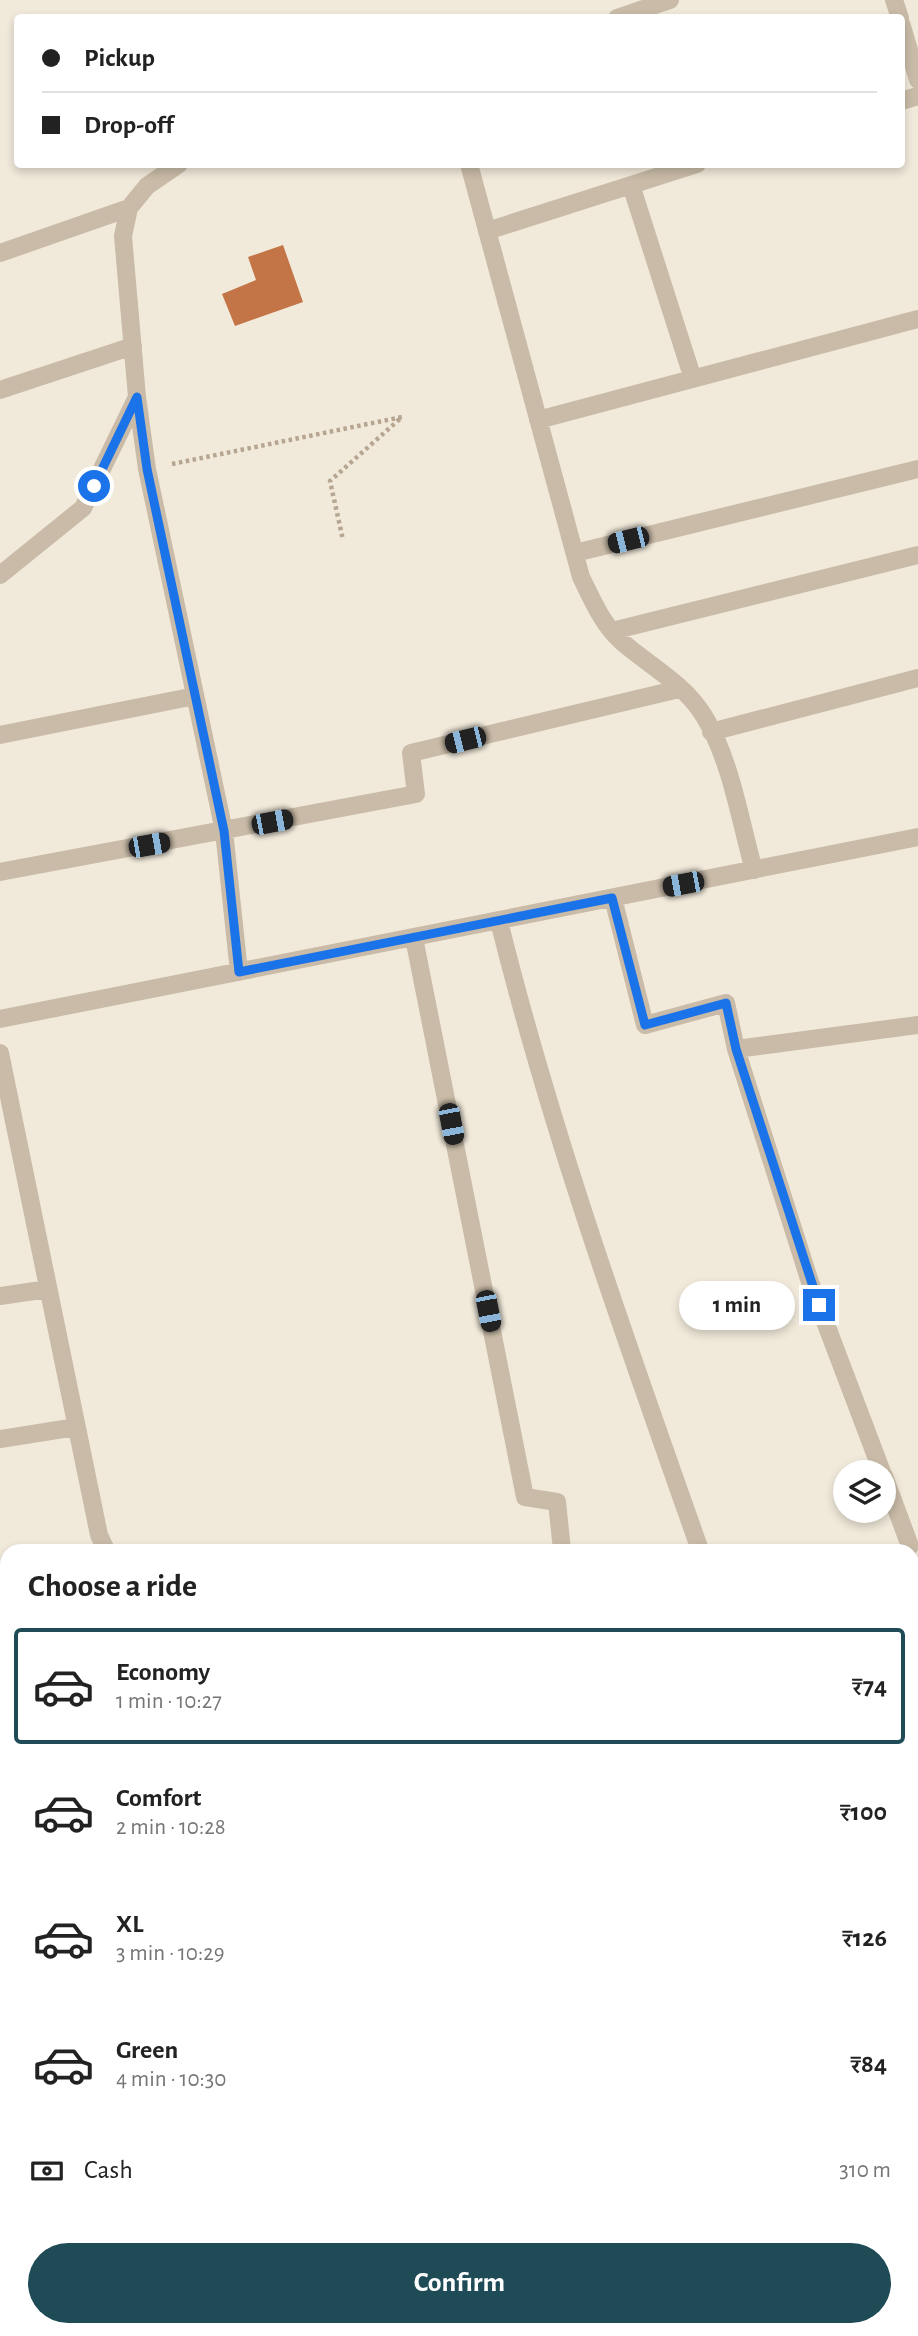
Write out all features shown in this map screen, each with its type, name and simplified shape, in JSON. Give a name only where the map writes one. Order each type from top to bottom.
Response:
[{"type":"street","points":[[629,14],[670,0]]},
{"type":"street","points":[[905,36],[918,80]]},
{"type":"street","points":[[173,168],[147,186],[129,208],[124,236],[137,397],[147,469],[224,831],[239,972]]},
{"type":"street","points":[[470,168],[575,553],[598,613],[620,640],[657,666],[704,715],[723,763],[754,870]]},
{"type":"street","points":[[487,231],[684,168]]},
{"type":"street","points":[[631,185],[693,379]]},
{"type":"street","points":[[0,253],[129,208]]},
{"type":"street","points":[[538,420],[918,319]]},
{"type":"street","points":[[0,390],[133,346]]},
{"type":"street","points":[[0,575],[83,508],[137,397]]},
{"type":"street","points":[[575,553],[918,469]]},
{"type":"street","points":[[612,631],[918,555]]},
{"type":"street","points":[[711,732],[918,678]]},
{"type":"street","points":[[0,872],[416,794],[411,753],[679,688]]},
{"type":"street","points":[[0,735],[195,696]]},
{"type":"street","points":[[0,1019],[918,837]]},
{"type":"street","points":[[612,898],[645,1025],[726,1003],[736,1049],[810,1282],[878,1460]]},
{"type":"street","points":[[499,920],[521,1011],[606,1284],[698,1544]]},
{"type":"street","points":[[414,938],[524,1497],[557,1502],[561,1544]]},
{"type":"street","points":[[736,1049],[918,1025]]},
{"type":"street","points":[[0,1053],[76,1427],[103,1544]]},
{"type":"street","points":[[0,1296],[48,1289]]},
{"type":"street","points":[[0,1439],[76,1427]]},
{"type":"street","points":[[896,1510],[908,1544]]},
{"type":"path","points":[[202,457],[402,417],[330,481],[343,540]]},
{"type":"building","points":[[283,245],[303,302],[235,326],[222,294],[256,280],[248,257]]},
{"type":"route","points":[[94,486],[137,397],[147,469],[224,831],[239,972],[612,898],[645,1025],[726,1003],[736,1049],[819,1305]]}]
